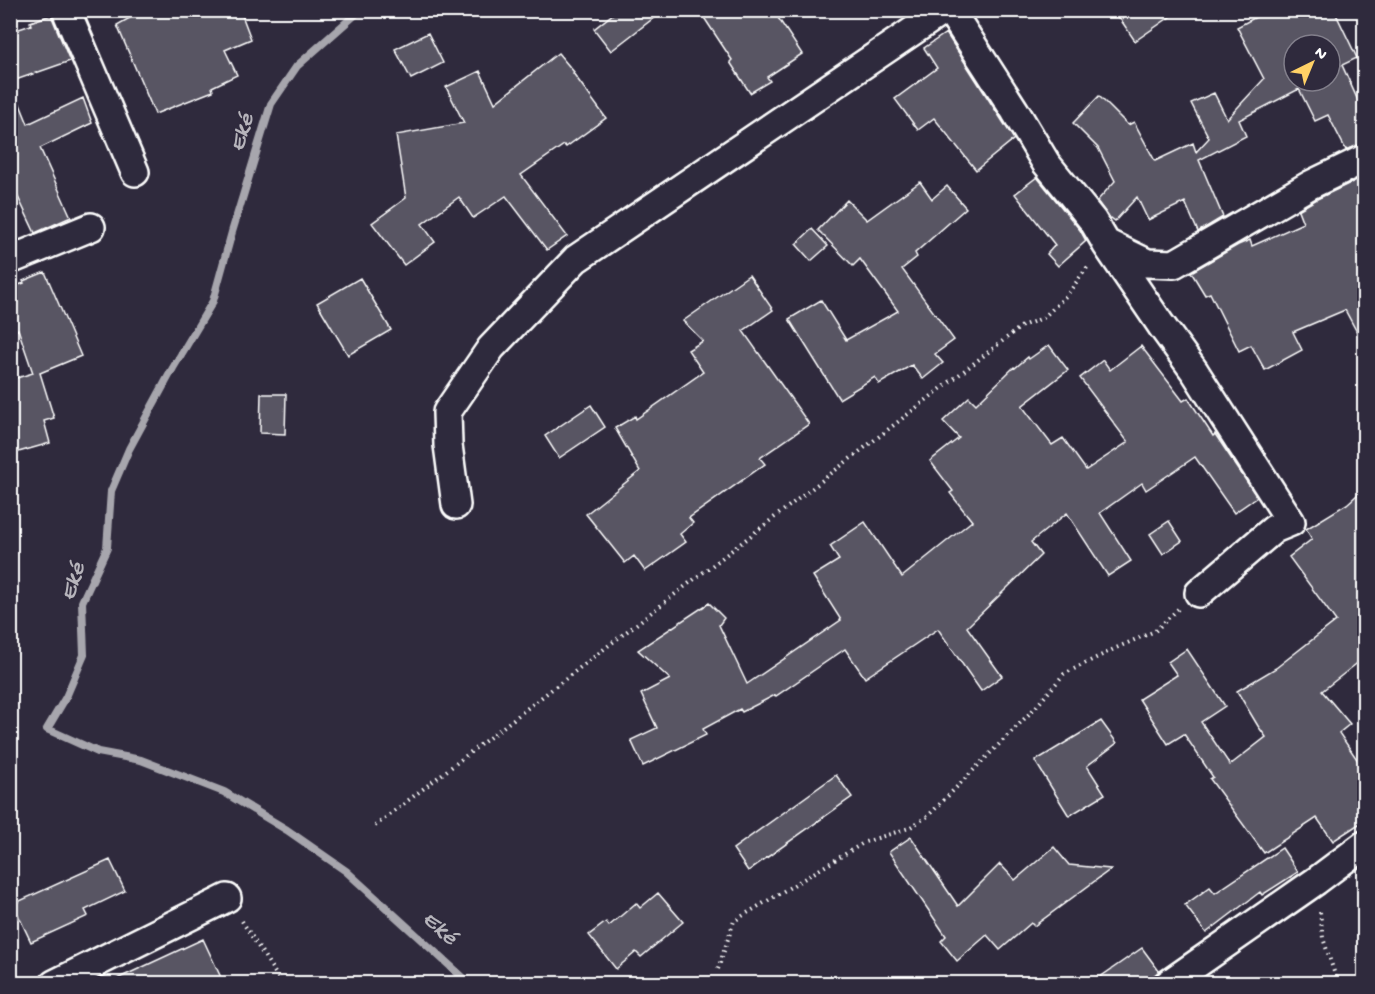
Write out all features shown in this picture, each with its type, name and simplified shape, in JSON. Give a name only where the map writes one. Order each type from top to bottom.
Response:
[{"type":"street","points":[[66,10],[135,172]]},
{"type":"street","points":[[456,505],[448,445],[447,412],[491,348],[576,259],[944,10]]},
{"type":"street","points":[[950,10],[1046,163],[1093,221],[1161,325],[1218,406],[1291,522],[1274,529],[1199,593]]},
{"type":"street","points":[[1106,243],[1147,263],[1174,264],[1311,185],[1365,159]]},
{"type":"street","points":[[10,260],[91,228]]},
{"type":"street","points":[[1168,984],[1365,845]]},
{"type":"street","points":[[54,984],[227,898]]},
{"type":"path","points":[[375,826],[1014,332],[1022,326],[1043,318],[1067,296],[1106,243]]},
{"type":"path","points":[[718,969],[734,921],[865,842],[909,828],[928,816],[1035,708],[1064,674],[1155,631],[1180,607],[1199,593]]},
{"type":"path","points":[[1316,881],[1323,938],[1338,984]]},
{"type":"path","points":[[227,898],[282,984]]},
{"type":"building","points":[[144,10],[240,10],[251,39],[225,50],[237,75],[212,87],[213,91],[155,114],[117,25]]},
{"type":"building","points":[[618,10],[664,10],[611,51],[594,29]]},
{"type":"building","points":[[699,10],[773,10],[802,54],[767,77],[770,81],[750,93],[730,62],[732,60]]},
{"type":"building","points":[[1114,10],[1180,10],[1135,41]]},
{"type":"building","points":[[1269,10],[1334,10],[1357,58],[1342,65],[1342,33],[1282,33],[1282,93],[1291,93],[1239,120],[1246,136],[1199,160],[1223,217],[1198,232],[1185,202],[1148,220],[1137,197],[1115,221],[1110,219],[1097,201],[1115,181],[1098,148],[1073,123],[1099,96],[1128,125],[1134,122],[1155,161],[1193,143],[1196,152],[1209,138],[1191,103],[1214,93],[1227,119],[1264,79],[1237,27]]},
{"type":"building","points":[[51,15],[70,61],[10,82],[10,32]]},
{"type":"building","points":[[428,33],[443,63],[411,79],[395,49]]},
{"type":"building","points":[[946,33],[1014,139],[976,170],[934,118],[918,130],[895,99],[937,68],[924,48]]},
{"type":"building","points":[[558,53],[606,118],[566,147],[564,145],[521,175],[567,236],[547,250],[506,196],[473,218],[459,197],[422,224],[435,242],[404,265],[372,223],[406,198],[396,135],[464,123],[446,87],[480,71],[495,103]]},
{"type":"building","points":[[1342,65],[1365,116],[1365,143],[1346,150],[1328,115],[1315,121],[1301,93],[1342,93]]},
{"type":"building","points":[[11,82],[28,124],[83,98],[92,123],[40,148],[71,217],[35,233],[10,180]]},
{"type":"building","points":[[1365,176],[1365,347],[1345,310],[1293,332],[1302,350],[1265,370],[1251,345],[1239,351],[1210,293],[1205,295],[1191,272],[1238,245],[1250,240],[1252,246],[1303,223],[1298,210]]},
{"type":"building","points":[[1037,177],[1080,230],[1086,241],[1058,266],[1047,254],[1055,245],[1015,194]]},
{"type":"building","points":[[920,182],[932,199],[947,186],[966,208],[915,253],[917,257],[902,269],[954,340],[935,354],[943,363],[923,379],[912,365],[879,384],[875,377],[839,399],[789,319],[821,300],[846,340],[898,311],[860,259],[853,266],[818,230],[847,200],[867,220]]},
{"type":"building","points":[[812,229],[828,246],[811,261],[796,244]]},
{"type":"building","points":[[45,272],[81,356],[40,373],[54,418],[44,421],[50,443],[15,453],[10,437],[10,380],[33,373],[18,329],[16,330],[10,314],[10,288]]},
{"type":"building","points":[[749,275],[773,310],[743,331],[809,424],[760,458],[765,464],[689,518],[693,523],[680,534],[686,542],[645,571],[634,556],[625,563],[586,514],[640,471],[615,428],[635,416],[636,419],[703,372],[688,350],[703,341],[683,321]]},
{"type":"building","points":[[360,278],[391,330],[348,355],[317,303]]},
{"type":"building","points":[[1049,345],[1068,370],[1022,406],[1052,445],[1063,438],[1086,470],[1128,442],[1080,378],[1103,360],[1110,370],[1141,346],[1183,401],[1188,398],[1257,497],[1234,513],[1195,457],[1146,490],[1142,483],[1100,513],[1131,561],[1108,576],[1067,513],[1031,542],[1041,555],[967,627],[1002,676],[981,691],[938,629],[865,678],[845,649],[776,696],[742,712],[740,709],[703,729],[706,735],[643,766],[631,740],[657,728],[641,694],[670,679],[638,650],[709,603],[724,618],[719,625],[747,684],[841,620],[813,576],[839,560],[830,546],[865,522],[902,577],[972,521],[950,493],[953,491],[930,461],[959,438],[943,421],[969,397],[976,404],[1014,367]]},
{"type":"building","points":[[261,394],[286,394],[285,434],[260,433]]},
{"type":"building","points":[[591,405],[605,427],[559,458],[545,436]]},
{"type":"building","points":[[1365,488],[1365,657],[1322,691],[1350,724],[1339,733],[1365,771],[1365,820],[1333,841],[1317,818],[1264,853],[1210,779],[1213,777],[1184,734],[1168,744],[1139,699],[1177,675],[1168,662],[1187,649],[1225,706],[1201,722],[1230,765],[1266,737],[1237,691],[1276,668],[1336,621],[1289,557],[1312,539],[1306,529],[1347,504]]},
{"type":"building","points":[[1169,521],[1182,541],[1163,554],[1150,534]]},
{"type":"building","points":[[1101,721],[1117,743],[1087,766],[1105,794],[1069,816],[1035,761]]},
{"type":"building","points":[[836,775],[852,797],[748,871],[733,849]]},
{"type":"building","points":[[911,837],[958,906],[1000,864],[1015,880],[1054,847],[1069,865],[1111,869],[1034,926],[1031,923],[1000,950],[987,935],[957,961],[941,941],[946,936],[889,852]]},
{"type":"building","points":[[1282,848],[1298,872],[1262,895],[1260,892],[1206,933],[1185,905],[1210,887],[1215,893]]},
{"type":"building","points":[[110,860],[125,891],[85,910],[88,916],[31,942],[13,904]]},
{"type":"building","points":[[658,893],[683,922],[641,957],[636,952],[616,969],[589,935],[606,922],[609,926],[636,903],[640,908]]},
{"type":"building","points":[[203,939],[224,984],[106,984]]},
{"type":"building","points":[[1142,948],[1159,971],[1144,984],[1090,984]]},
{"type":"waterway","name":"Eké","points":[[363,10],[297,66],[271,104],[213,301],[129,449],[111,491],[107,548],[82,602],[84,655],[66,697],[47,729],[98,752],[141,760],[224,792],[287,830],[346,871],[470,984]]}]
